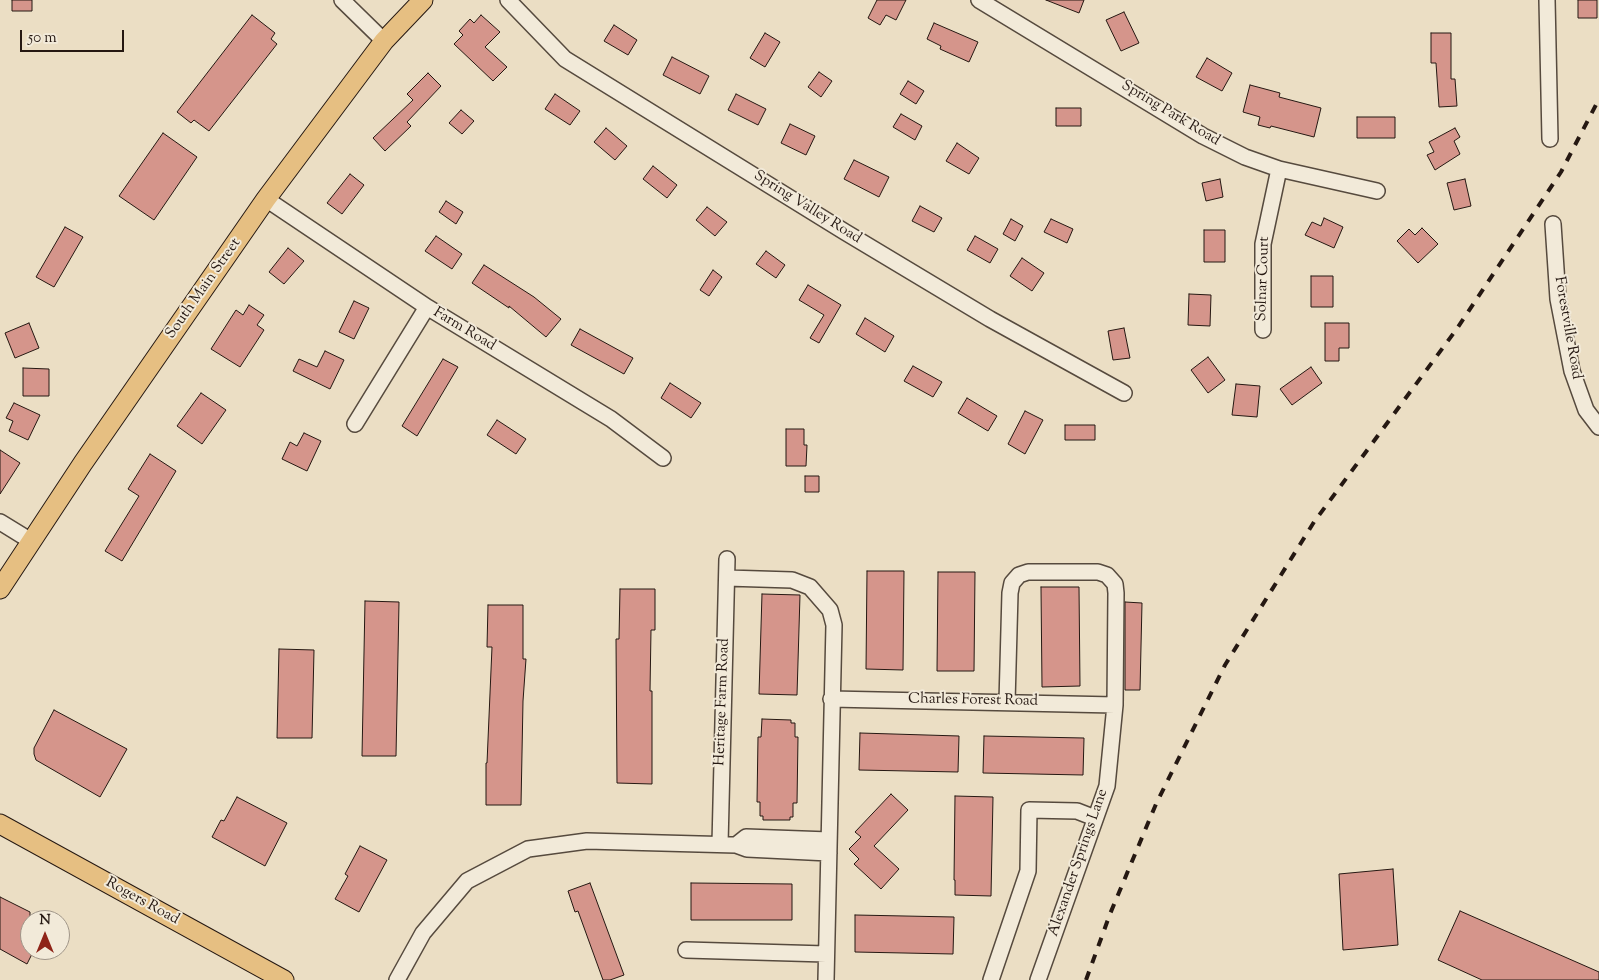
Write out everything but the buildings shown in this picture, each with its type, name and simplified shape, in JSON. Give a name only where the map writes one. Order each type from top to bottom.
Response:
[{"type":"main road","name":"South Main Street","points":[[0,589],[83,463],[266,199],[384,41],[423,0]]},
{"type":"main road","name":"Rogers Road","points":[[0,824],[284,980]]},
{"type":"street","points":[[342,0],[384,41]]},
{"type":"street","name":"Spring Valley Road","points":[[508,0],[566,59],[845,232],[990,319],[1124,393]]},
{"type":"street","name":"Spring Park Road","points":[[978,0],[1203,136],[1245,157],[1279,170],[1377,191]]},
{"type":"street","points":[[1547,0],[1550,139]]},
{"type":"street","name":"Solnar Court","points":[[1263,330],[1263,244],[1279,170]]},
{"type":"street","name":"Farm Road","points":[[266,199],[426,307],[610,419],[663,458]]},
{"type":"street","name":"Forestville Road","points":[[1553,224],[1558,299],[1572,371],[1586,410],[1599,427]]},
{"type":"street","points":[[355,424],[426,307]]},
{"type":"street","points":[[0,522],[31,541]]},
{"type":"street","name":"Heritage Farm Road","points":[[720,844],[727,559]]},
{"type":"street","name":"Alexander Springs Lane","points":[[1007,702],[1010,593],[1012,583],[1019,575],[1028,572],[1098,572],[1107,575],[1115,584],[1115,705],[1107,786],[1038,980]]},
{"type":"street","points":[[727,578],[792,580],[810,587],[830,610],[834,625],[826,980]]},
{"type":"street","name":"Charles Forest Road","points":[[831,699],[1115,705]]},
{"type":"street","points":[[990,980],[1028,871],[1029,810],[1077,812],[1095,818]]},
{"type":"street","points":[[397,980],[423,933],[467,881],[528,849],[587,841],[736,845],[746,837],[829,847]]},
{"type":"street","points":[[686,950],[826,954]]},
{"type":"railway","points":[[1086,980],[1110,914],[1156,804],[1225,665],[1314,522],[1456,330],[1561,172],[1599,99]]}]
